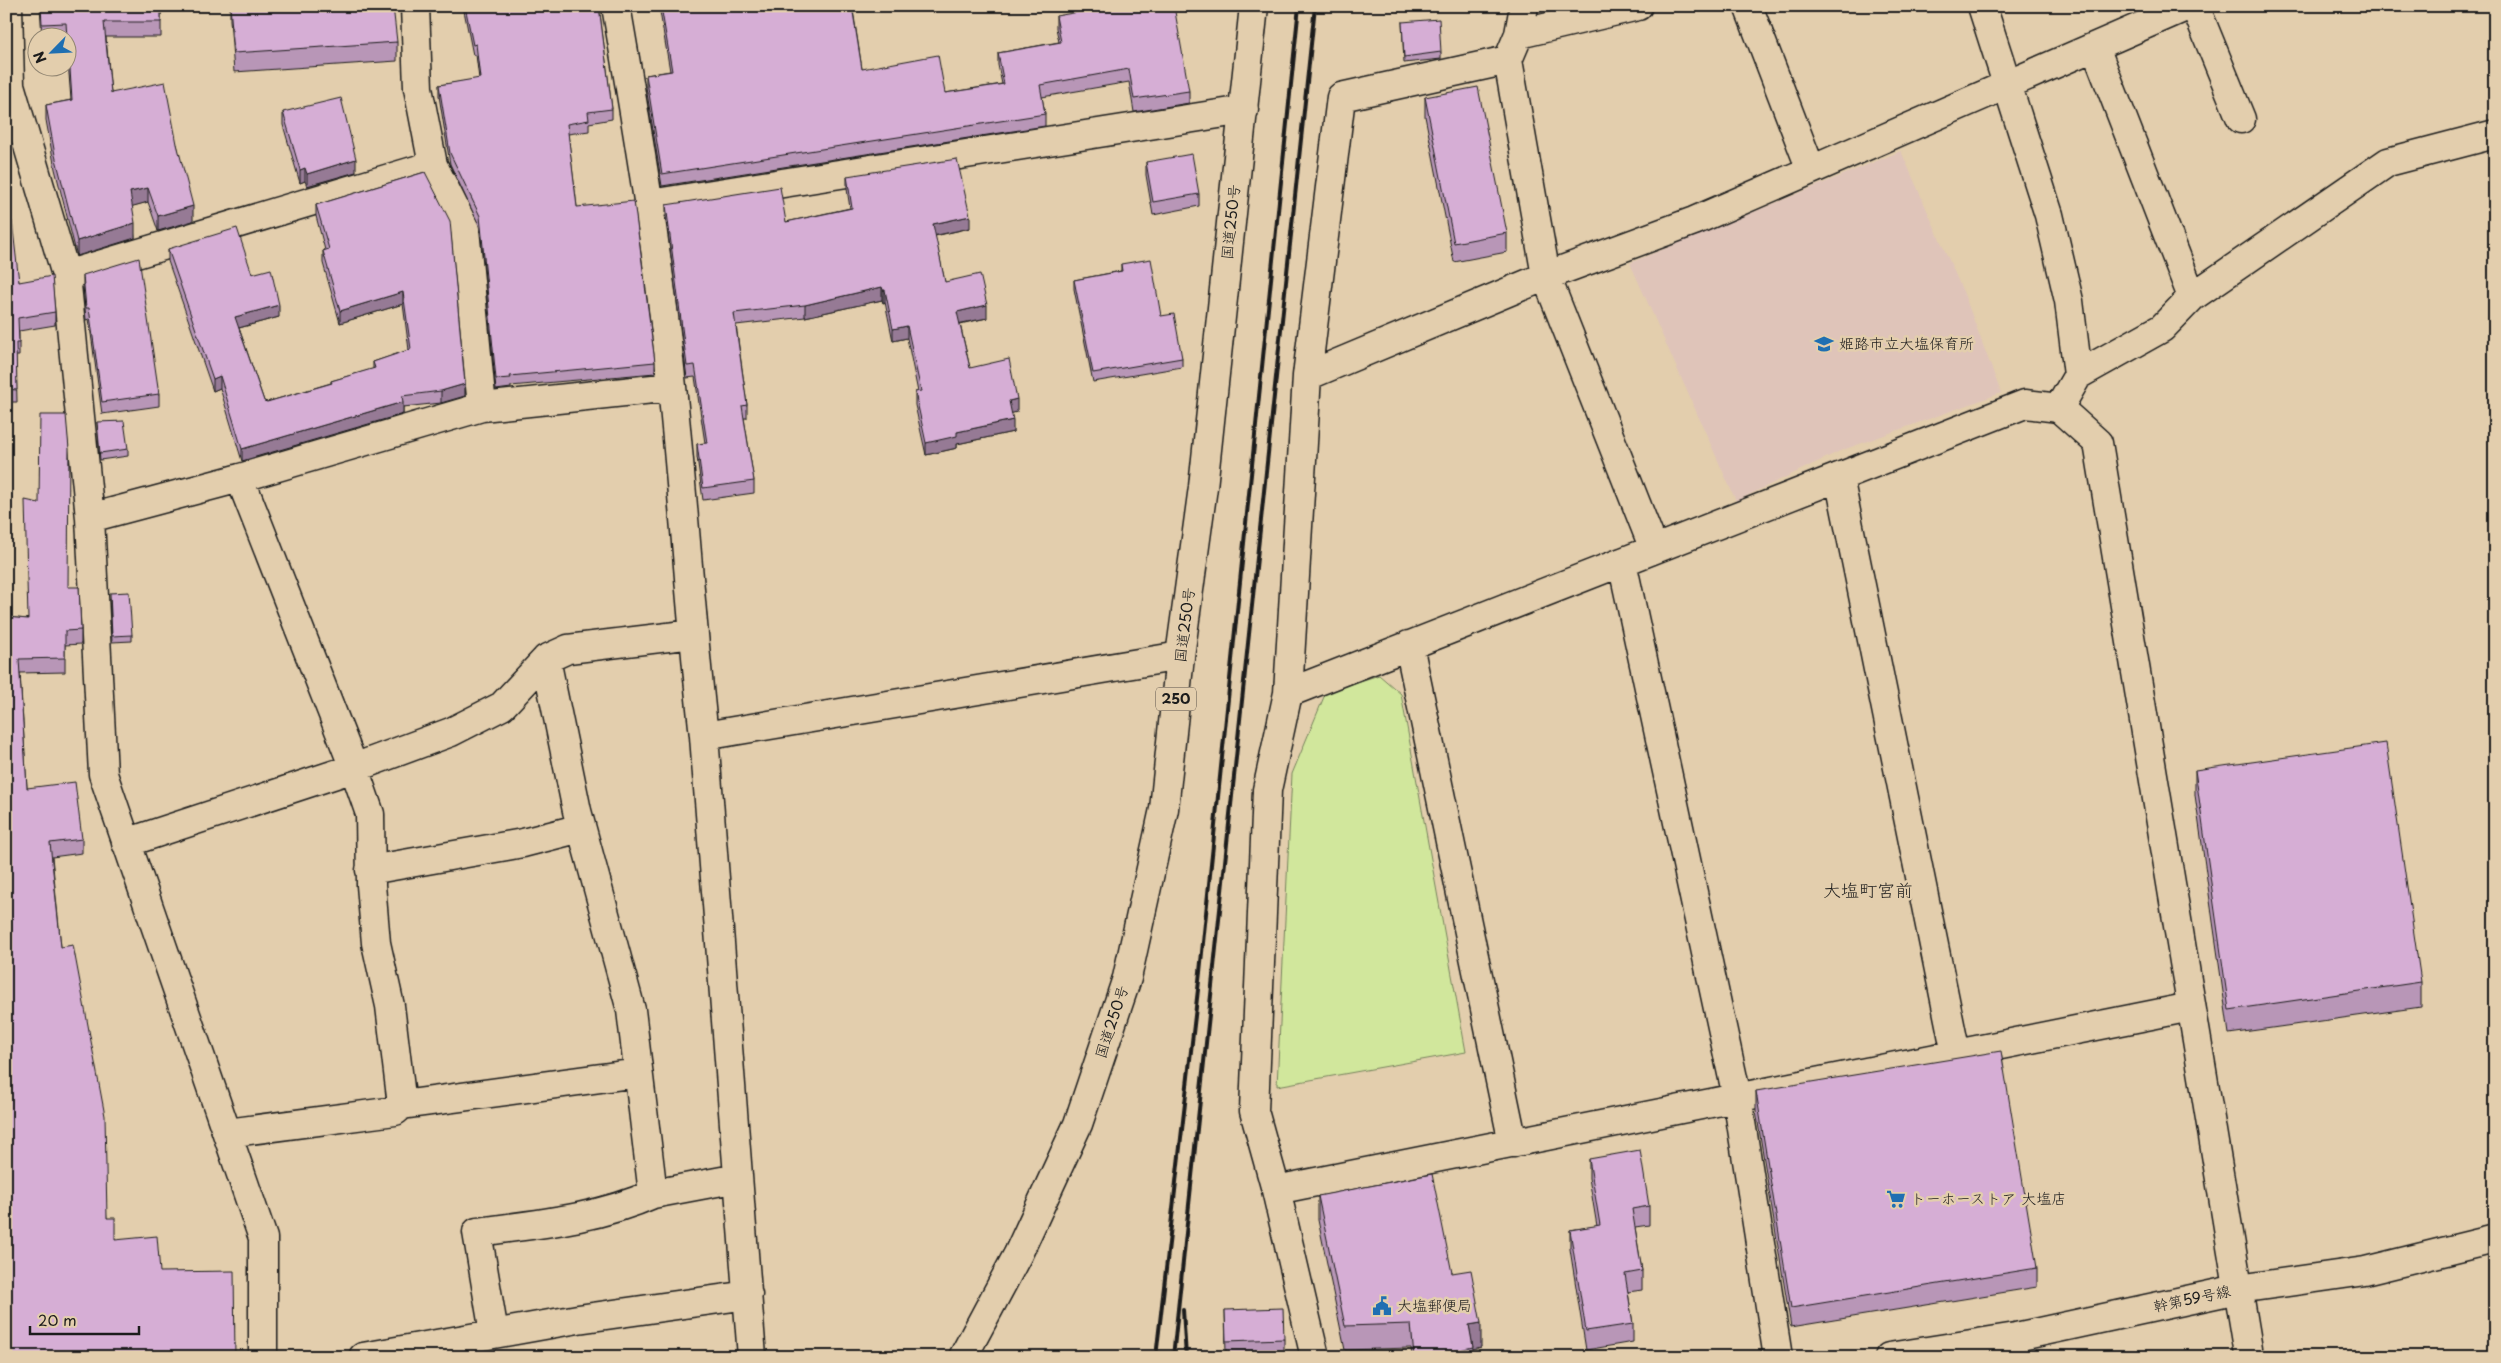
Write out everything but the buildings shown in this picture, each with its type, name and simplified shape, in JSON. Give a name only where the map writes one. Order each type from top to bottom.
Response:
[{"type":"main road","points":[[8,6],[10,85],[66,275],[90,518],[102,774],[264,1238],[263,1357]]},
{"type":"main road","points":[[415,6],[418,88],[433,165],[465,229],[482,407]]},
{"type":"main road","points":[[616,6],[650,204],[672,387],[692,634],[704,736],[752,1357]]},
{"type":"main road","name":"国道250号","points":[[962,1357],[1018,1254],[1078,1124],[1127,978],[1164,809],[1180,656],[1203,486],[1254,6]]},
{"type":"main road","points":[[1524,6],[1519,34],[1508,60],[1546,276],[1654,549]]},
{"type":"main road","points":[[1519,34],[1638,6]]},
{"type":"main road","points":[[1748,6],[1811,170]]},
{"type":"main road","points":[[1982,6],[2006,86],[2049,215],[2069,301],[2078,375]]},
{"type":"main road","points":[[1306,376],[1546,276],[1694,221],[2188,6]]},
{"type":"main road","points":[[2195,6],[2241,119]]},
{"type":"main road","points":[[2095,47],[2192,297]]},
{"type":"main road","points":[[1315,1357],[1276,1190],[1254,1111],[1267,790],[1288,692],[1306,376],[1341,97],[1508,60]]},
{"type":"main road","points":[[650,204],[1244,110]]},
{"type":"main road","points":[[2059,408],[2078,375],[2162,328],[2192,297],[2388,162],[2495,134]]},
{"type":"main road","points":[[66,275],[433,165]]},
{"type":"main road","points":[[90,518],[240,478],[482,407],[672,387]]},
{"type":"main road","points":[[1288,692],[2025,404],[2059,408],[2098,443],[2190,1007],[2249,1353]]},
{"type":"main road","points":[[1839,477],[1956,1054]]},
{"type":"main road","points":[[240,478],[354,768],[370,814],[370,870],[376,943],[390,1006],[402,1104]]},
{"type":"main road","points":[[1622,562],[1737,1098],[1778,1357]]},
{"type":"main road","points":[[126,842],[354,768],[451,732],[502,706],[546,659],[568,649],[692,634]]},
{"type":"main road","points":[[1409,645],[1513,1143]]},
{"type":"main road","points":[[704,736],[1180,656]]},
{"type":"main road","points":[[546,659],[581,828],[632,1010],[652,1194]]},
{"type":"main road","points":[[370,870],[524,843],[581,828]]},
{"type":"main road","points":[[1276,1190],[2190,1007]]},
{"type":"main road","points":[[227,1133],[394,1111],[402,1104],[638,1073]]},
{"type":"main road","points":[[494,1333],[477,1232],[583,1218],[623,1207],[652,1194],[738,1178]]},
{"type":"main road","name":"幹第59号線","points":[[1889,1357],[2016,1337],[2238,1289],[2365,1271],[2495,1239]]},
{"type":"main road","points":[[363,1357],[494,1333],[748,1294]]},
{"type":"shaded area","name":"姫路市立大塩保育所","points":[[1901,151],[1964,294],[2001,393],[1840,451],[1736,501],[1630,263]]},
{"type":"green space","points":[[1379,675],[1401,694],[1466,1052],[1277,1086],[1292,774],[1326,692]]},
{"type":"green space","points":[[2045,1353],[2065,1357],[1983,1357],[1997,1354]]},
{"type":"railway","points":[[1156,1357],[1200,972],[1299,6]]},
{"type":"railway","points":[[1173,1357],[1315,6]]},
{"type":"railway","points":[[1183,1310],[1186,1357]]},
{"type":"place","name":"姫路市立大塩保育所","points":[[1824,344]]},
{"type":"place","name":"トーホーストア 大塩店","points":[[1896,1199]]},
{"type":"place","name":"大塩郵便局","points":[[1382,1306]]},
{"type":"district","name":"大塩町宮前","points":[[1868,891]]}]
